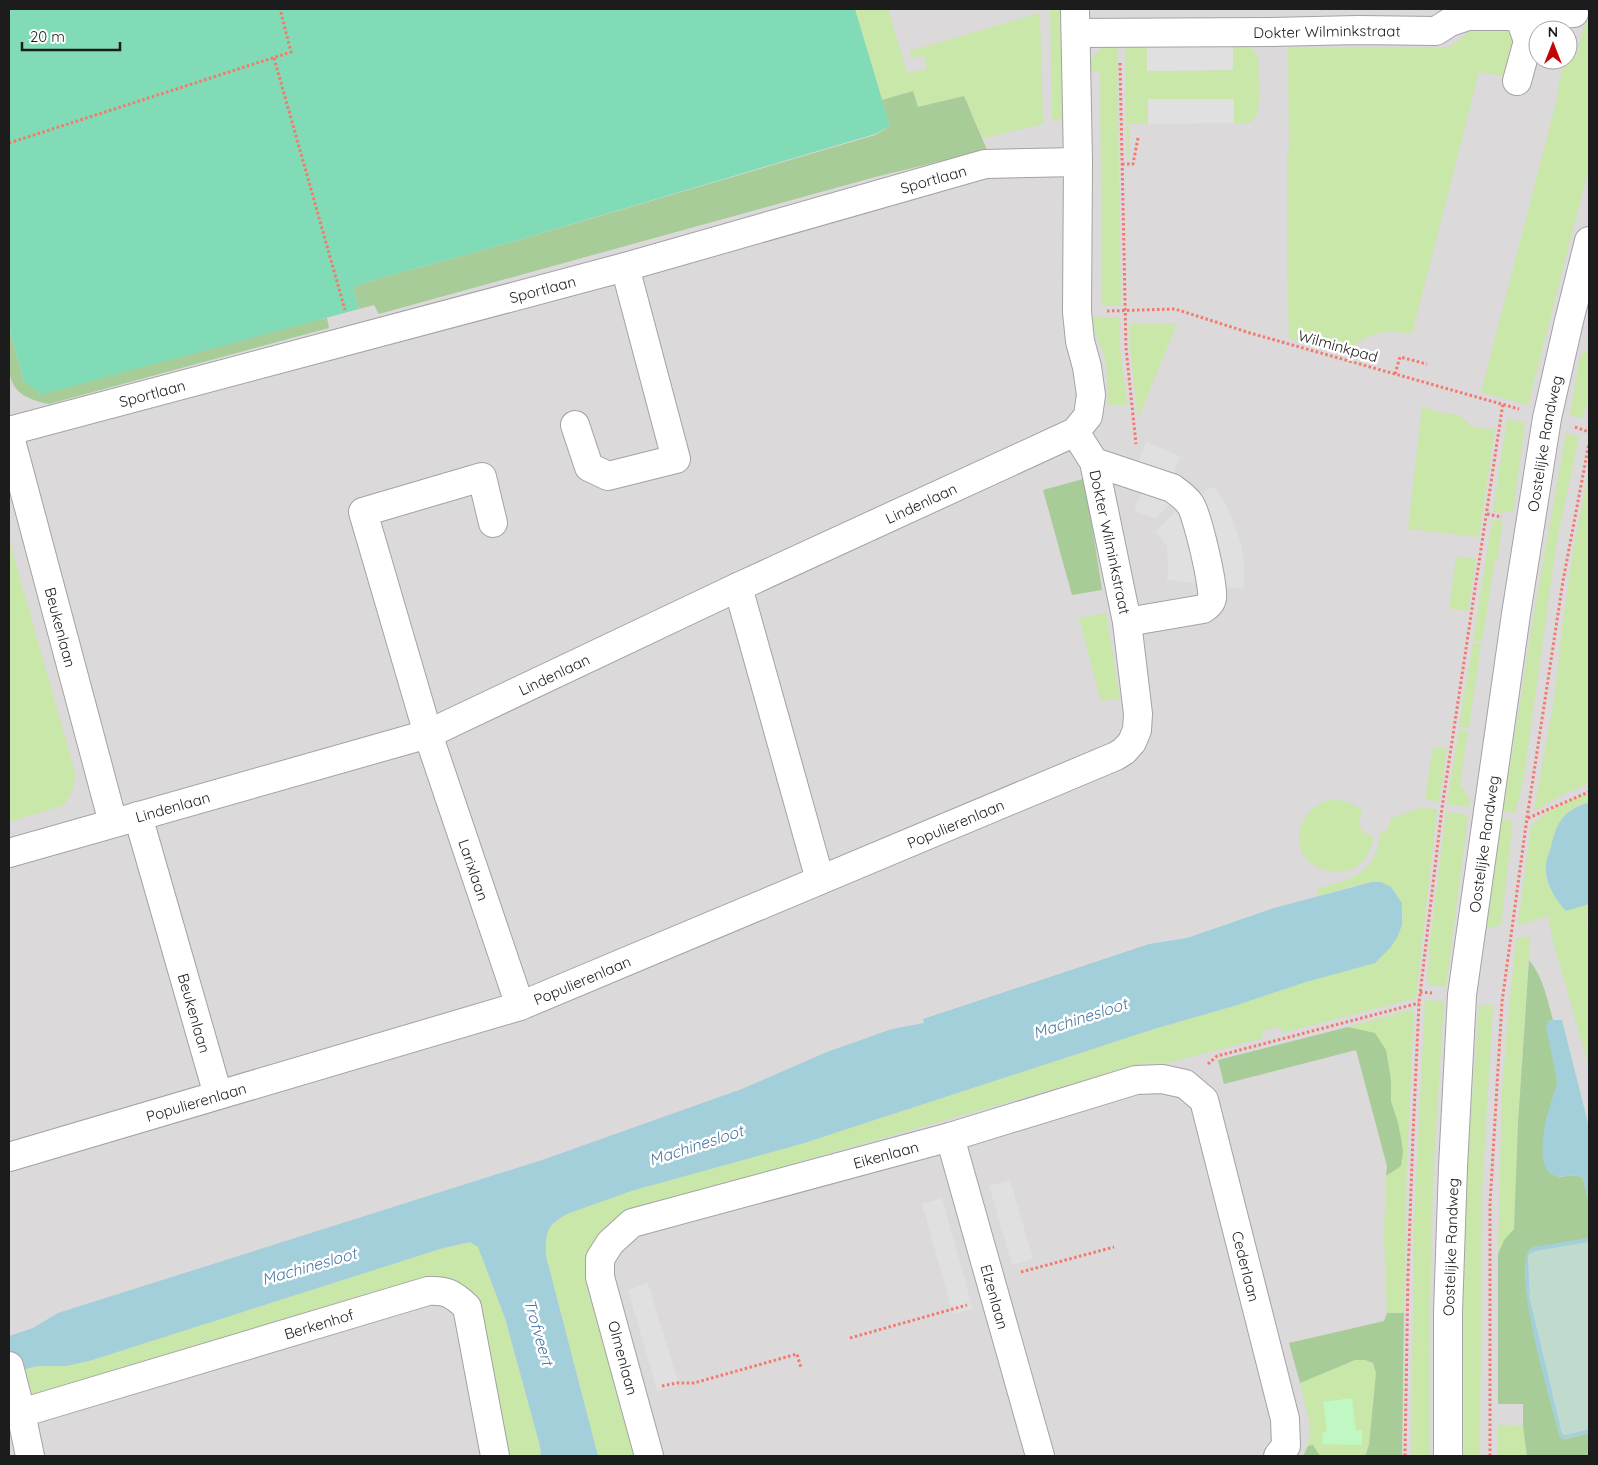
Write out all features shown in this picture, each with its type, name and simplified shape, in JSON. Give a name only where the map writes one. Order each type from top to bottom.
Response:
[{"type":"street","name":"Dokter Wilminkstraat","points":[[1132,742],[1137,730],[1138,714],[1127,622],[1094,462],[1075,432],[1088,416],[1091,395],[1087,367],[1080,341],[1077,312],[1078,162],[1076,21],[1119,33],[1436,31],[1450,22],[1468,16],[1519,16],[1574,12]]},
{"type":"street","points":[[1517,80],[1528,41],[1519,16]]},
{"type":"street","name":"Sportlaan","points":[[9,432],[625,267],[985,164],[1078,162]]},
{"type":"street","name":"Oostelijke Randweg","points":[[1448,1456],[1448,1312],[1462,995],[1516,614],[1547,418],[1579,323],[1589,241]]},
{"type":"street","points":[[575,425],[590,467],[608,476],[676,459],[625,267]]},
{"type":"street","name":"Beukenlaan","points":[[9,432],[126,819],[218,1095]]},
{"type":"street","name":"Lindenlaan","points":[[9,853],[428,734],[738,587],[1075,432]]},
{"type":"street","name":"Dokter Wilminkstraat","points":[[1094,462],[1172,488],[1191,505],[1211,580],[1212,598],[1210,605],[1203,610],[1127,622]]},
{"type":"street","name":"Larixlaan","points":[[493,523],[482,477],[363,512],[428,734],[520,1006]]},
{"type":"street","points":[[738,587],[820,880]]},
{"type":"street","name":"Populierenlaan","points":[[9,1157],[520,1006],[1116,756],[1124,751],[1132,742]]},
{"type":"street","name":"Eikenlaan","points":[[600,1259],[610,1243],[632,1223],[950,1137],[1136,1080],[1162,1079],[1185,1084]]},
{"type":"street","name":"Cederlaan","points":[[1185,1084],[1204,1100],[1285,1419],[1286,1446],[1278,1456]]},
{"type":"street","name":"Elzenlaan","points":[[950,1137],[1040,1456]]},
{"type":"street","name":"Olmenlaan","points":[[600,1259],[600,1277],[649,1456]]},
{"type":"street","name":"Berkenhof","points":[[19,1404],[428,1291],[442,1291],[455,1296],[468,1307],[495,1456]]},
{"type":"street","points":[[9,1366],[30,1456]]},
{"type":"path","points":[[9,143],[291,52],[280,9]]},
{"type":"path","points":[[1119,33],[1126,348],[1136,441],[1125,472]]},
{"type":"path","points":[[274,58],[354,340]]},
{"type":"path","points":[[1122,164],[1134,164],[1138,138]]},
{"type":"path","name":"Wilminkpad","points":[[1077,312],[1175,309],[1250,333],[1503,403],[1589,432]]},
{"type":"path","points":[[1395,374],[1400,357],[1427,364]]},
{"type":"path","points":[[1405,1456],[1408,1264],[1420,992],[1442,808],[1503,403]]},
{"type":"path","points":[[1490,1456],[1491,1195],[1502,1002],[1527,818],[1563,581],[1589,443]]},
{"type":"path","points":[[1527,818],[1589,792]]},
{"type":"path","points":[[1185,1084],[1217,1056],[1419,1003]]},
{"type":"path","points":[[850,1338],[1114,1247]]},
{"type":"path","points":[[632,1394],[677,1383],[694,1384],[797,1354],[801,1368]]},
{"type":"shaded area","points":[[9,9],[1589,9],[1589,1456],[9,1456]]},
{"type":"shaded area","points":[[1233,46],[1233,70],[1147,71],[1147,47]]},
{"type":"shaded area","points":[[1148,99],[1234,99],[1234,123],[1148,124]]},
{"type":"shaded area","points":[[1146,442],[1180,456],[1173,475],[1195,498],[1213,486],[1223,498],[1233,520],[1242,548],[1244,589],[1167,580],[1167,547],[1155,532],[1178,509],[1171,502],[1156,519],[1134,511],[1151,468],[1138,462]]},
{"type":"shaded area","points":[[1010,1180],[1033,1259],[1012,1265],[989,1186]]},
{"type":"shaded area","points":[[942,1198],[973,1309],[953,1314],[922,1204]]},
{"type":"shaded area","points":[[648,1283],[679,1385],[657,1391],[628,1290]]},
{"type":"green space","points":[[9,9],[855,9],[890,126],[875,134],[505,244],[370,281],[353,287],[359,309],[39,395],[38,391],[24,382],[9,328]]},
{"type":"green space","points":[[855,9],[888,9],[907,73],[927,69],[924,55],[911,58],[909,51],[1040,13],[1043,124],[983,138],[964,96],[918,107],[913,91],[882,100]]},
{"type":"green space","points":[[1050,9],[1060,9],[1062,119],[1052,120]]},
{"type":"green space","points":[[1588,9],[1589,167],[1528,405],[1481,392],[1559,91],[1557,90],[1562,70],[1578,70],[1578,50]]},
{"type":"green space","points":[[1469,32],[1508,32],[1515,41],[1507,77],[1479,72],[1412,334],[1382,332],[1369,336],[1356,344],[1354,350],[1357,357],[1289,338],[1287,265],[1288,48],[1448,47]]},
{"type":"green space","points":[[1233,46],[1251,48],[1258,57],[1259,100],[1253,120],[1246,123],[1234,123],[1234,99],[1148,100],[1148,124],[1129,124],[1130,159],[1127,159],[1125,47],[1147,47],[1147,71],[1233,70]]},
{"type":"green space","points":[[1102,47],[1117,48],[1121,306],[1103,306],[1102,303],[1100,72],[1090,71],[1090,61]]},
{"type":"green space","points":[[913,91],[918,107],[964,96],[987,150],[879,176],[379,314],[374,305],[359,309],[353,287],[370,281],[505,244],[875,135],[890,126],[882,100]]},
{"type":"green space","points":[[1093,317],[1120,317],[1120,347],[1127,405],[1108,405],[1106,362],[1091,320]]},
{"type":"green space","points":[[327,318],[329,328],[49,404],[33,400],[22,394],[15,387],[9,368],[9,328],[24,382]]},
{"type":"green space","points":[[1177,323],[1138,419],[1130,349],[1130,324]]},
{"type":"green space","points":[[1589,347],[1589,394],[1583,418],[1570,415],[1580,356]]},
{"type":"green space","points":[[1422,407],[1441,413],[1458,415],[1477,428],[1495,429],[1479,537],[1408,529]]},
{"type":"green space","points":[[1507,419],[1525,423],[1513,512],[1493,512]]},
{"type":"green space","points":[[1566,433],[1579,437],[1557,540],[1523,783],[1515,813],[1503,811],[1534,613]]},
{"type":"green space","points":[[1589,470],[1589,783],[1566,793],[1534,811],[1554,700],[1573,551]]},
{"type":"green space","points":[[1083,479],[1086,486],[1102,590],[1072,595],[1043,490]]},
{"type":"green space","points":[[1492,520],[1503,521],[1497,560],[1495,560],[1482,642],[1473,641]]},
{"type":"green space","points":[[9,539],[75,772],[72,790],[62,806],[9,822]]},
{"type":"green space","points":[[1456,557],[1476,559],[1468,611],[1449,608]]},
{"type":"green space","points":[[1106,613],[1120,699],[1101,701],[1079,618]]},
{"type":"green space","points":[[1473,643],[1481,645],[1469,728],[1459,727]]},
{"type":"green space","points":[[1459,730],[1468,731],[1460,785],[1470,799],[1469,807],[1447,804]]},
{"type":"green space","points":[[1433,747],[1447,749],[1439,802],[1425,799]]},
{"type":"green space","points":[[1589,793],[1589,802],[1573,808],[1545,869],[1549,886],[1566,910],[1589,904],[1586,922],[1589,931],[1589,1060],[1587,1061],[1551,934],[1549,916],[1518,925],[1531,826],[1550,810]]},
{"type":"green space","points":[[1330,800],[1348,802],[1363,811],[1359,823],[1360,827],[1365,833],[1373,837],[1367,855],[1356,867],[1342,871],[1327,871],[1314,865],[1304,855],[1299,841],[1302,824],[1310,811],[1321,803]]},
{"type":"green space","points":[[1419,808],[1437,809],[1416,998],[1282,1033],[1280,1026],[1262,1031],[1263,1038],[1167,1063],[1144,1063],[725,1185],[631,1210],[610,1222],[592,1246],[586,1280],[634,1456],[598,1456],[546,1256],[548,1231],[554,1222],[567,1214],[631,1191],[801,1144],[1154,1029],[1234,1006],[1306,982],[1397,938],[1402,924],[1403,911],[1396,893],[1391,887],[1360,884],[1319,896],[1317,889],[1350,878],[1367,867],[1373,859],[1380,835],[1390,826],[1390,819]]},
{"type":"green space","points":[[1446,812],[1468,815],[1446,987],[1427,984],[1430,942]]},
{"type":"green space","points":[[1501,819],[1513,821],[1501,925],[1487,928]]},
{"type":"green space","points":[[1530,936],[1518,1123],[1514,1229],[1504,1240],[1498,1254],[1502,1091],[1516,939]]},
{"type":"green space","points":[[1529,960],[1541,981],[1553,1020],[1547,1022],[1557,1087],[1546,1121],[1559,1177],[1577,1175],[1583,1178],[1589,1204],[1589,1238],[1530,1249],[1526,1263],[1529,1310],[1560,1437],[1565,1439],[1589,1433],[1589,1456],[1527,1456],[1523,1426],[1523,1404],[1498,1404],[1498,1254],[1504,1240],[1514,1229],[1518,1123]]},
{"type":"green space","points":[[1425,1000],[1444,1001],[1433,1178],[1429,1348],[1430,1456],[1411,1456],[1414,1225]]},
{"type":"green space","points":[[1479,1005],[1493,1006],[1482,1192],[1480,1456],[1464,1456],[1463,1328],[1467,1165]]},
{"type":"green space","points":[[1414,1009],[1407,1158],[1404,1313],[1387,1313],[1384,1235],[1386,1176],[1401,1166],[1391,1101],[1391,1080],[1348,1027]]},
{"type":"green space","points":[[1348,1027],[1375,1033],[1386,1050],[1391,1080],[1391,1101],[1398,1123],[1403,1151],[1401,1166],[1386,1176],[1387,1166],[1356,1050],[1224,1084],[1218,1060]]},
{"type":"green space","points":[[470,1242],[478,1247],[505,1318],[540,1446],[541,1456],[506,1456],[467,1291],[32,1399],[28,1393],[31,1392],[25,1369],[38,1366],[66,1366],[89,1361],[440,1249]]},
{"type":"green space","points":[[1589,1242],[1589,1429],[1566,1435],[1562,1434],[1530,1299],[1528,1258],[1529,1254],[1536,1251]]},
{"type":"green space","points":[[1387,1313],[1404,1313],[1402,1456],[1365,1456],[1369,1445],[1376,1373],[1373,1363],[1365,1360],[1355,1360],[1300,1383],[1289,1343],[1384,1321]]},
{"type":"green space","points":[[1355,1360],[1365,1360],[1373,1363],[1376,1373],[1369,1446],[1365,1456],[1320,1456],[1313,1445],[1308,1446],[1310,1424],[1300,1383]]},
{"type":"green space","points":[[1352,1398],[1356,1430],[1362,1430],[1362,1445],[1322,1444],[1323,1432],[1327,1432],[1323,1402]]},
{"type":"green space","points":[[1498,1425],[1523,1426],[1527,1456],[1498,1456]]},
{"type":"green space","points":[[1313,1445],[1320,1456],[1303,1456],[1308,1446]]},
{"type":"water","points":[[1589,802],[1589,904],[1566,911],[1555,897],[1550,886],[1546,875],[1547,861],[1559,823],[1573,809]]},
{"type":"water","points":[[1372,882],[1381,882],[1391,887],[1402,903],[1402,925],[1397,938],[1375,963],[1306,982],[1234,1006],[1154,1029],[801,1144],[631,1191],[567,1214],[554,1222],[548,1231],[546,1256],[598,1456],[541,1456],[540,1446],[505,1318],[478,1247],[470,1242],[440,1249],[89,1361],[66,1366],[38,1366],[9,1373],[9,1336],[33,1328],[58,1313],[542,1160],[742,1089],[827,1052],[892,1029],[924,1023],[923,1019],[1149,944],[1187,938],[1274,908]]},
{"type":"water","points":[[1562,1020],[1589,1127],[1589,1204],[1583,1178],[1576,1175],[1560,1177],[1553,1175],[1547,1171],[1544,1163],[1544,1132],[1557,1080],[1546,1028],[1547,1022]]},
{"type":"water","points":[[1589,1238],[1589,1242],[1536,1251],[1529,1254],[1528,1258],[1530,1299],[1562,1434],[1566,1435],[1589,1429],[1589,1433],[1563,1439],[1560,1437],[1535,1342],[1526,1290],[1525,1268],[1528,1251],[1533,1247]]},
{"type":"water label","name":"Machinesloot","points":[[1080,1018]]},
{"type":"water label","name":"Machinesloot","points":[[696,1145]]},
{"type":"water label","name":"Machinesloot","points":[[309,1266]]},
{"type":"water label","name":"Trofveert","points":[[539,1332]]}]
